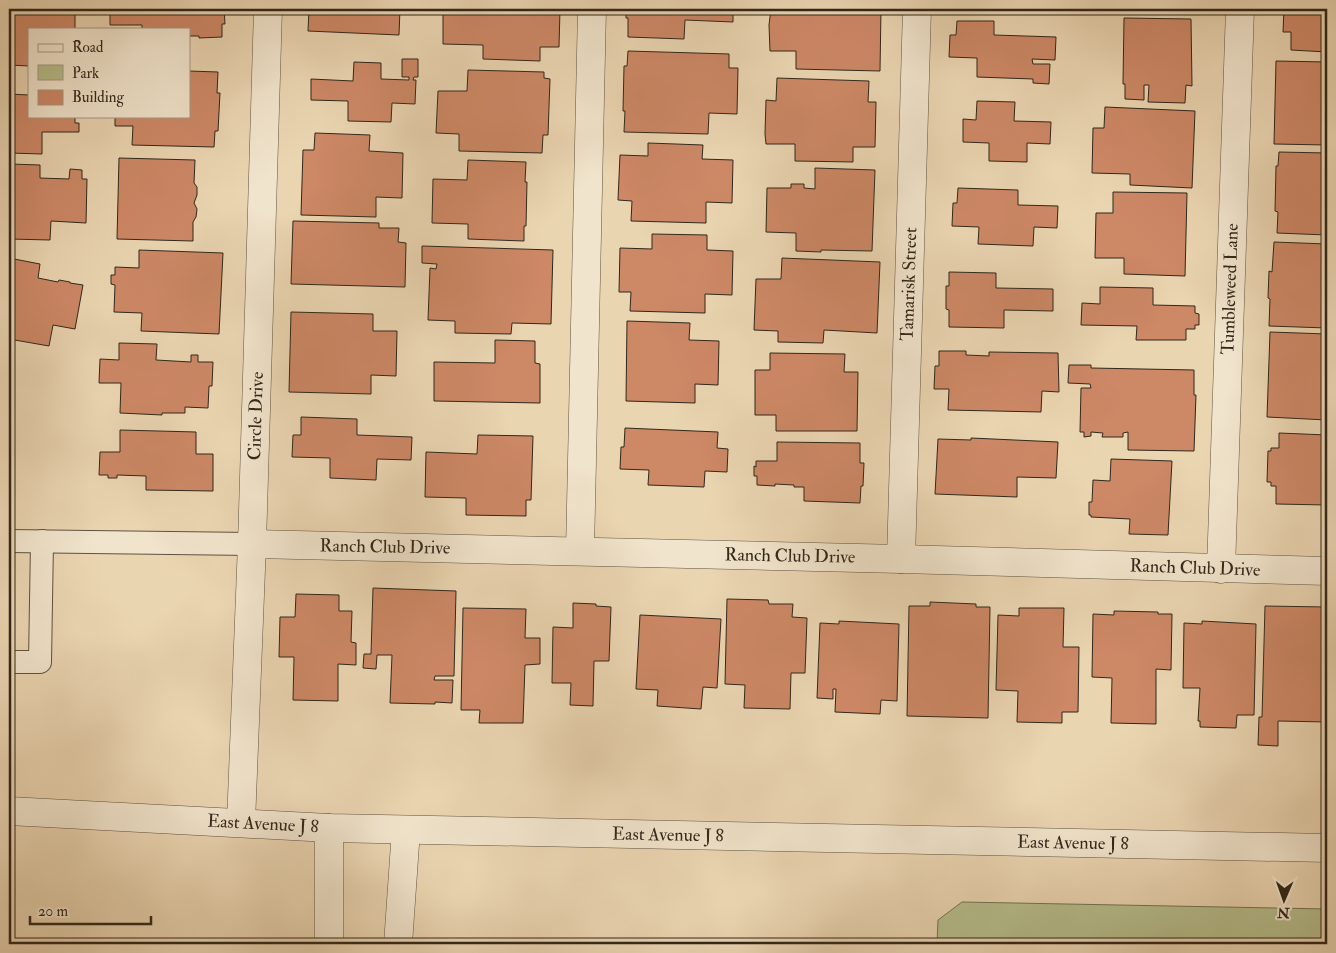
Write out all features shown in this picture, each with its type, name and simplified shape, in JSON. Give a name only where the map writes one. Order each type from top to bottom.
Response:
[{"type":"street","name":"Circle Drive","points":[[241,823],[252,544],[268,9]]},
{"type":"street","points":[[580,551],[592,9]]},
{"type":"street","name":"Tamarisk Street","points":[[901,559],[917,9]]},
{"type":"street","name":"Tumbleweed Lane","points":[[1221,569],[1240,9]]},
{"type":"street","name":"Ranch Club Drive","points":[[252,544],[1327,571]]},
{"type":"street","name":"East Avenue J 8","points":[[9,811],[329,828],[1327,848]]},
{"type":"street","points":[[329,828],[329,944]]},
{"type":"street","points":[[398,944],[406,830]]},
{"type":"lane","points":[[9,540],[252,544]]},
{"type":"lane","points":[[9,662],[40,662],[42,541]]},
{"type":"green space","points":[[962,902],[1327,909],[1327,944],[937,944],[938,920]]},
{"type":"building","points":[[9,9],[75,9],[75,28],[28,28],[28,66],[9,65]]},
{"type":"building","points":[[110,9],[224,9],[225,24],[222,24],[222,37],[199,38],[199,36],[190,36],[190,28],[142,28],[142,25],[110,25]]},
{"type":"building","points":[[309,9],[400,9],[399,35],[308,31]]},
{"type":"building","points":[[443,9],[560,9],[559,47],[540,47],[540,61],[483,59],[483,45],[443,44]]},
{"type":"building","points":[[622,9],[733,9],[733,22],[685,20],[684,39],[628,37],[628,18],[626,18],[626,14],[622,14]]},
{"type":"building","points":[[771,9],[881,9],[880,71],[796,69],[796,51],[770,51],[769,25]]},
{"type":"building","points":[[1284,9],[1327,9],[1327,52],[1291,50],[1291,32],[1283,32]]},
{"type":"building","points":[[1124,18],[1191,19],[1192,86],[1186,85],[1185,103],[1148,102],[1149,85],[1144,85],[1144,100],[1125,99],[1125,84],[1123,84]]},
{"type":"building","points":[[957,21],[994,21],[994,35],[1056,37],[1055,60],[1032,59],[1033,64],[1050,64],[1049,84],[1033,83],[1033,79],[977,77],[977,58],[949,57],[950,35],[956,35]]},
{"type":"building","points":[[628,51],[729,54],[729,68],[738,68],[737,114],[709,113],[708,134],[624,132],[624,66],[627,66]]},
{"type":"building","points":[[402,59],[418,59],[418,77],[414,77],[413,80],[416,80],[415,104],[392,103],[391,122],[348,121],[348,101],[311,100],[311,79],[353,81],[354,62],[381,63],[381,79],[409,80],[409,77],[402,77]]},
{"type":"building","points":[[1276,61],[1327,62],[1327,145],[1274,144]]},
{"type":"building","points":[[468,70],[544,72],[544,78],[550,79],[548,135],[543,135],[542,153],[459,151],[459,134],[436,133],[438,91],[467,91]]},
{"type":"building","points":[[190,71],[218,72],[217,93],[220,93],[218,131],[215,131],[214,147],[132,145],[133,126],[115,126],[115,118],[190,118]]},
{"type":"building","points":[[777,78],[869,81],[868,102],[876,102],[875,147],[853,147],[853,162],[795,161],[795,144],[766,144],[766,100],[776,101]]},
{"type":"building","points":[[9,94],[28,95],[28,118],[75,118],[75,123],[79,123],[79,132],[42,132],[42,154],[9,153]]},
{"type":"building","points":[[977,101],[1015,102],[1014,121],[1051,122],[1050,144],[1027,143],[1027,162],[989,161],[989,143],[963,142],[963,119],[976,120]]},
{"type":"building","points":[[1105,107],[1195,111],[1192,188],[1130,185],[1130,174],[1092,173],[1093,128],[1104,128]]},
{"type":"building","points":[[315,133],[370,135],[369,151],[403,153],[402,198],[376,197],[376,217],[301,215],[303,150],[314,150]]},
{"type":"building","points":[[648,143],[703,145],[702,159],[733,160],[732,203],[706,202],[706,223],[631,221],[632,201],[618,200],[620,155],[648,156]]},
{"type":"building","points":[[1279,152],[1327,153],[1327,235],[1277,233],[1278,212],[1275,211],[1276,166],[1278,166]]},
{"type":"building","points":[[119,158],[195,160],[194,183],[197,187],[197,195],[194,203],[197,209],[193,222],[193,241],[117,239]]},
{"type":"building","points":[[468,160],[526,162],[526,226],[524,226],[524,241],[468,239],[468,224],[432,223],[433,179],[467,180]]},
{"type":"building","points":[[9,164],[40,165],[40,178],[69,179],[70,169],[82,170],[82,179],[87,179],[86,223],[51,221],[50,240],[9,239]]},
{"type":"building","points":[[815,168],[875,170],[872,251],[796,251],[796,233],[766,232],[767,188],[791,188],[791,184],[804,184],[804,188],[815,189]]},
{"type":"building","points":[[958,188],[1018,190],[1018,205],[1058,206],[1057,228],[1034,227],[1033,246],[978,244],[979,227],[952,226],[953,203],[957,203]]},
{"type":"building","points":[[1113,192],[1187,193],[1185,276],[1124,274],[1124,258],[1095,258],[1096,213],[1113,213]]},
{"type":"building","points":[[293,221],[379,223],[379,228],[399,228],[398,242],[406,243],[405,287],[291,284]]},
{"type":"building","points":[[652,234],[707,235],[707,250],[733,251],[732,295],[705,294],[705,313],[630,311],[631,292],[619,292],[620,248],[652,249]]},
{"type":"building","points":[[1274,242],[1327,244],[1327,328],[1269,326],[1269,271],[1272,272]]},
{"type":"building","points":[[422,246],[553,250],[551,324],[512,323],[511,334],[455,333],[455,321],[428,320],[430,268],[436,269],[437,264],[422,263]]},
{"type":"building","points":[[139,250],[223,253],[219,334],[141,331],[142,313],[114,312],[115,285],[111,284],[111,275],[115,275],[115,267],[139,268]]},
{"type":"building","points":[[9,258],[40,264],[38,278],[83,285],[75,329],[53,325],[49,346],[9,339]]},
{"type":"building","points":[[782,258],[880,262],[877,333],[824,330],[823,343],[778,342],[778,331],[754,330],[756,279],[781,279]]},
{"type":"building","points":[[949,272],[996,273],[996,288],[1053,289],[1053,311],[1004,310],[1004,328],[949,327],[949,310],[946,309],[946,286],[949,286]]},
{"type":"building","points":[[1100,287],[1153,288],[1153,305],[1195,306],[1195,313],[1199,314],[1199,325],[1195,325],[1195,329],[1186,329],[1186,340],[1136,340],[1137,326],[1081,325],[1082,303],[1100,304]]},
{"type":"building","points":[[291,312],[373,314],[373,331],[397,331],[396,376],[371,375],[371,394],[289,392]]},
{"type":"building","points":[[627,321],[690,323],[689,340],[719,341],[718,385],[695,384],[695,403],[626,401]]},
{"type":"building","points":[[1270,332],[1327,334],[1327,420],[1267,417]]},
{"type":"building","points":[[495,340],[535,341],[535,363],[540,364],[540,403],[434,401],[434,362],[495,363]]},
{"type":"building","points":[[119,343],[157,344],[156,360],[191,362],[191,355],[198,355],[198,362],[213,362],[212,386],[209,386],[208,408],[185,407],[185,413],[162,413],[162,415],[120,413],[121,383],[99,383],[100,359],[119,360]]},
{"type":"building","points":[[939,351],[966,351],[966,355],[989,356],[989,352],[1058,353],[1059,392],[1042,391],[1041,412],[948,410],[949,389],[934,389],[935,366],[939,366]]},
{"type":"building","points":[[770,353],[845,354],[844,372],[858,372],[857,431],[776,431],[776,415],[755,415],[755,370],[770,370]]},
{"type":"building","points":[[1069,365],[1091,365],[1091,368],[1194,370],[1194,395],[1196,395],[1194,451],[1128,450],[1128,432],[1123,433],[1123,437],[1102,437],[1103,433],[1091,432],[1091,436],[1084,437],[1084,432],[1080,432],[1081,388],[1091,388],[1090,384],[1068,383]]},
{"type":"building","points":[[301,417],[357,419],[357,435],[412,437],[411,460],[377,459],[376,480],[330,478],[330,458],[292,457],[293,435],[301,435]]},
{"type":"building","points":[[625,428],[718,432],[717,448],[728,449],[727,472],[705,471],[704,487],[648,485],[649,470],[620,469],[621,447],[624,447]]},
{"type":"building","points":[[120,430],[196,432],[196,454],[213,454],[213,491],[146,490],[146,476],[117,475],[117,478],[108,478],[108,475],[99,475],[100,452],[120,452]]},
{"type":"building","points":[[1279,433],[1327,435],[1327,505],[1276,504],[1276,486],[1271,486],[1271,482],[1267,482],[1268,451],[1271,451],[1271,448],[1279,448]]},
{"type":"building","points":[[478,435],[533,436],[531,500],[526,500],[526,516],[466,515],[466,498],[425,497],[426,452],[477,454]]},
{"type":"building","points":[[971,438],[1058,442],[1056,478],[1017,477],[1017,497],[935,494],[938,439],[971,440]]},
{"type":"building","points":[[777,442],[860,443],[860,463],[864,463],[860,503],[804,501],[804,487],[775,484],[775,486],[757,485],[757,476],[754,476],[756,461],[777,461]]},
{"type":"building","points":[[1111,459],[1172,461],[1168,535],[1129,534],[1130,519],[1091,517],[1089,515],[1089,502],[1092,502],[1093,480],[1110,481]]},
{"type":"building","points":[[373,588],[456,591],[454,676],[435,676],[434,680],[453,680],[452,703],[390,703],[392,655],[377,655],[376,669],[363,668],[364,654],[371,654]]},
{"type":"building","points":[[296,594],[339,595],[339,611],[352,611],[351,642],[356,643],[356,665],[338,664],[338,701],[293,700],[294,657],[279,657],[280,617],[295,617]]},
{"type":"building","points":[[727,599],[768,600],[769,604],[793,604],[792,617],[807,618],[805,673],[791,673],[790,709],[744,708],[745,685],[725,684]]},
{"type":"building","points":[[930,602],[976,604],[976,607],[990,607],[988,718],[907,716],[909,606],[930,606]]},
{"type":"building","points":[[573,603],[611,607],[609,661],[594,661],[593,706],[570,705],[571,683],[552,683],[553,627],[573,628]]},
{"type":"building","points":[[1265,606],[1327,607],[1327,722],[1278,721],[1278,746],[1258,745],[1259,717],[1262,717]]},
{"type":"building","points":[[463,608],[526,609],[525,638],[540,638],[540,664],[525,665],[523,723],[479,723],[480,710],[461,710]]},
{"type":"building","points":[[1019,608],[1064,608],[1063,647],[1079,647],[1078,712],[1062,712],[1062,723],[1017,722],[1018,691],[996,690],[998,615],[1019,616]]},
{"type":"building","points":[[1114,611],[1172,614],[1171,670],[1156,669],[1156,724],[1111,723],[1112,678],[1092,677],[1093,614],[1114,615]]},
{"type":"building","points":[[640,615],[721,619],[717,688],[703,687],[701,709],[657,706],[658,690],[636,689]]},
{"type":"building","points":[[839,621],[899,624],[897,701],[881,700],[880,714],[835,712],[836,689],[833,689],[833,699],[817,698],[820,623],[839,624]]},
{"type":"building","points":[[1202,621],[1256,624],[1254,715],[1237,715],[1236,728],[1200,727],[1200,721],[1198,721],[1200,688],[1183,688],[1184,623],[1202,624]]}]
